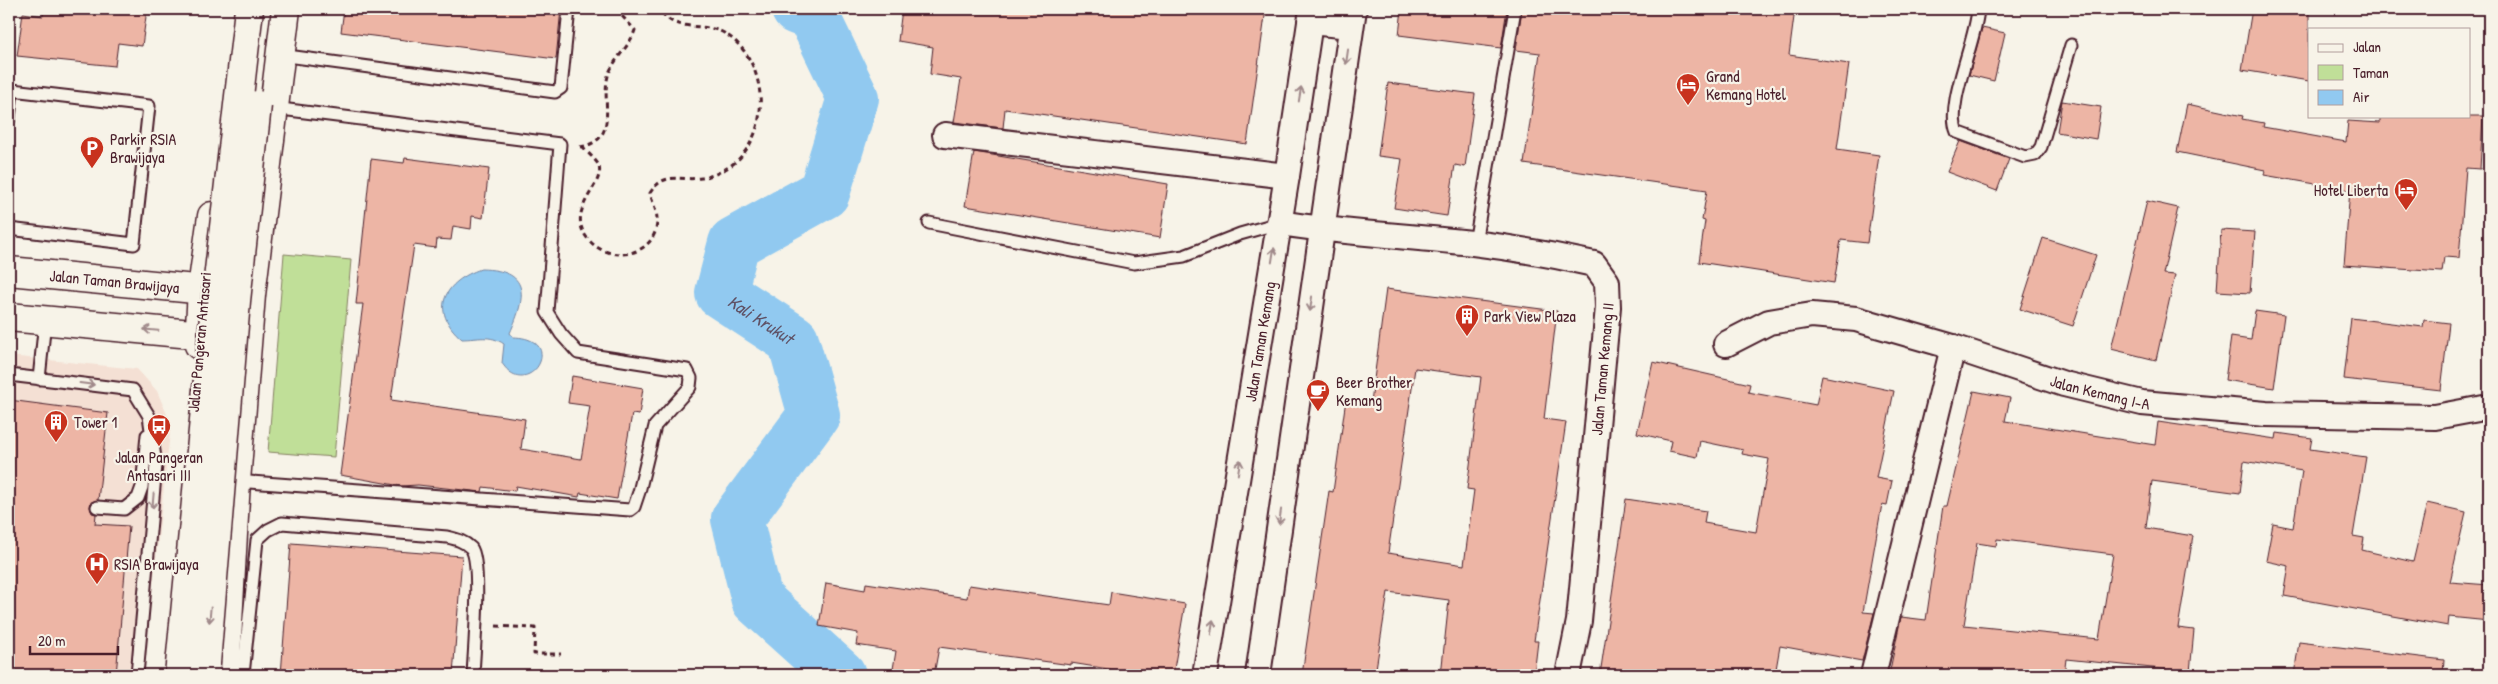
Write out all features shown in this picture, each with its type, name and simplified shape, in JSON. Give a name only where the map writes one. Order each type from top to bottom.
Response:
[{"type":"main road","name":"Jalan Pangeran Antasari","points":[[169,675],[200,334],[202,289],[236,9]]},
{"type":"main road","points":[[179,675],[216,297],[249,9]]},
{"type":"main road","points":[[205,675],[236,301],[268,9]]},
{"type":"main road","points":[[225,675],[236,480],[251,295],[286,9]]},
{"type":"main road","name":"Jalan Taman Brawijaya","points":[[9,271],[251,295]]},
{"type":"main road","points":[[9,317],[247,339]]},
{"type":"street","points":[[1258,675],[1353,18],[1311,15]]},
{"type":"street","name":"Jalan Taman Kemang","points":[[1204,675],[1287,176],[1311,15]]},
{"type":"street","points":[[945,135],[1287,176]]},
{"type":"street","name":"Jalan Taman Kemang II","points":[[1279,223],[1322,230],[1474,243],[1594,264],[1607,282],[1608,307],[1580,611],[1568,675]]},
{"type":"street","name":"Jalan Kemang I-A","points":[[1726,344],[1769,322],[1812,315],[1856,319],[1953,346],[2064,384],[2142,404],[2266,414],[2435,417],[2489,407]]},
{"type":"street","points":[[1873,675],[1953,346]]},
{"type":"lane","points":[[280,55],[555,92],[561,88],[569,9]]},
{"type":"lane","points":[[1474,243],[1515,9]]},
{"type":"lane","points":[[1978,9],[1976,29],[1954,109],[1953,123],[1957,132],[2025,157],[2035,155],[2041,147],[2071,45]]},
{"type":"lane","points":[[9,119],[12,90],[149,106],[134,244],[9,229]]},
{"type":"lane","points":[[236,480],[630,510],[634,507],[639,492],[655,426],[690,387],[691,378],[687,370],[578,353],[561,334],[547,312],[560,144],[273,108]]},
{"type":"lane","points":[[929,223],[1134,263],[1184,256],[1240,234],[1279,223]]},
{"type":"lane","points":[[39,379],[45,320]]},
{"type":"lane","points":[[9,375],[133,390],[149,416],[156,465],[138,675]]},
{"type":"lane","points":[[97,507],[124,509],[138,498],[142,487],[149,416]]},
{"type":"lane","points":[[242,675],[257,540],[268,530],[282,523],[459,540],[472,549],[476,568],[476,625],[473,675]]},
{"type":"path","points":[[619,9],[620,15],[631,23],[636,30],[632,41],[618,54],[609,74],[606,93],[608,115],[606,128],[601,136],[582,147],[598,165],[599,177],[583,206],[581,221],[585,234],[596,247],[612,255],[628,254],[644,248],[649,240],[657,219],[650,193],[656,184],[665,178],[702,178],[723,171],[744,154],[755,133],[761,108],[760,89],[756,72],[743,50],[725,34],[708,27],[677,25],[666,18],[660,9]]},
{"type":"path","points":[[476,625],[535,628],[534,654],[560,654]]},
{"type":"shaded area","name":"RSIA Brawijaya","points":[[9,356],[137,369],[157,391],[171,424],[143,675],[25,675],[56,494],[9,487]]},
{"type":"green space","points":[[284,254],[351,260],[334,457],[268,452]]},
{"type":"water","points":[[481,269],[497,270],[509,274],[520,287],[520,307],[510,333],[513,337],[530,340],[539,347],[541,356],[538,365],[531,373],[522,376],[512,373],[502,363],[504,344],[489,338],[462,339],[446,318],[445,298],[450,289],[468,274]]},
{"type":"building","points":[[44,9],[147,9],[142,46],[118,43],[115,66],[17,56],[23,13],[43,16]]},
{"type":"building","points":[[344,9],[561,9],[556,59],[341,32]]},
{"type":"building","points":[[902,9],[1266,9],[1247,144],[1005,109],[1003,128],[954,122],[961,79],[930,74],[933,47],[898,41]]},
{"type":"building","points":[[1402,9],[1507,9],[1501,48],[1399,35]]},
{"type":"building","name":"Grand Kemang Hotel","points":[[1522,9],[1795,9],[1789,55],[1849,64],[1837,149],[1879,155],[1867,243],[1841,240],[1834,283],[1699,262],[1705,221],[1702,220],[1707,190],[1524,164],[1540,53],[1516,50]]},
{"type":"building","points":[[2252,9],[2309,9],[2308,81],[2242,70]]},
{"type":"building","points":[[1982,28],[2005,33],[1994,81],[1969,75]]},
{"type":"building","points":[[1388,83],[1475,94],[1465,167],[1455,165],[1447,216],[1394,208],[1402,159],[1378,156]]},
{"type":"building","points":[[2062,101],[2101,107],[2096,139],[2057,132]]},
{"type":"building","points":[[2187,104],[2243,116],[2242,119],[2264,123],[2263,127],[2346,142],[2348,121],[2380,123],[2380,118],[2470,118],[2470,116],[2483,116],[2480,169],[2466,168],[2459,258],[2444,257],[2442,272],[2344,265],[2350,190],[2264,175],[2265,170],[2177,152]]},
{"type":"building","points":[[1960,141],[2009,159],[1997,191],[1947,172]]},
{"type":"building","points":[[974,152],[1168,184],[1160,238],[965,206]]},
{"type":"building","points":[[405,158],[489,169],[483,218],[472,216],[471,229],[453,226],[451,240],[437,239],[436,248],[414,245],[391,400],[525,419],[521,449],[581,459],[590,406],[568,403],[572,376],[643,388],[639,415],[632,414],[617,499],[580,493],[579,497],[516,486],[515,491],[483,487],[482,492],[418,485],[401,486],[340,475],[363,304],[356,304],[371,159],[404,163]]},
{"type":"building","points":[[2147,201],[2178,208],[2163,274],[2175,275],[2156,360],[2111,349]]},
{"type":"building","points":[[2221,230],[2255,232],[2250,293],[2217,291]]},
{"type":"building","points":[[2043,238],[2096,255],[2073,326],[2020,309]]},
{"type":"building","points":[[1386,289],[1557,311],[1544,419],[1566,422],[1534,641],[1538,641],[1534,675],[1441,675],[1449,600],[1388,592],[1375,675],[1302,675],[1329,491],[1333,492],[1346,399],[1371,402]],"holes":[[[1415,368],[1481,377],[1467,489],[1474,490],[1464,565],[1388,553]]]},
{"type":"building","points":[[2255,311],[2284,315],[2274,388],[2225,380],[2231,337],[2251,340]]},
{"type":"building","points":[[2351,318],[2423,327],[2424,320],[2449,323],[2441,390],[2344,379]]},
{"type":"building","points":[[1653,362],[1750,384],[1748,392],[1816,405],[1822,376],[1894,391],[1876,478],[1892,481],[1887,505],[1882,504],[1863,612],[1874,613],[1862,661],[1780,646],[1775,675],[1600,675],[1626,499],[1706,511],[1704,523],[1756,532],[1769,459],[1742,454],[1743,450],[1700,441],[1697,457],[1669,451],[1671,441],[1637,433]]},
{"type":"building","points":[[1974,391],[2010,398],[2005,421],[2155,445],[2158,422],[2276,439],[2277,433],[2312,438],[2310,449],[2366,457],[2353,536],[2364,538],[2362,550],[2413,562],[2427,503],[2466,512],[2450,582],[2489,585],[2489,621],[2449,617],[2448,626],[2284,596],[2289,566],[2266,561],[2273,524],[2293,528],[2302,471],[2244,461],[2240,493],[2152,481],[2146,528],[2193,536],[2178,628],[2194,630],[2190,672],[2066,659],[2064,675],[1889,675],[1901,617],[1926,620],[1943,506],[1947,506]],"holes":[[[1997,539],[2113,554],[2099,639],[1964,625],[1977,543],[1996,546]]]},
{"type":"building","points":[[9,400],[108,413],[98,500],[91,502],[90,507],[92,513],[96,514],[95,524],[129,526],[116,675],[9,671]]},
{"type":"building","points":[[291,543],[462,556],[453,675],[281,675]]},
{"type":"building","points":[[826,583],[865,590],[866,583],[967,598],[969,585],[1109,605],[1111,592],[1185,604],[1173,675],[1146,675],[1071,663],[1071,665],[939,647],[934,675],[892,675],[896,651],[856,645],[858,633],[819,626]]},
{"type":"building","points":[[2299,642],[2444,660],[2443,675],[2294,675]]},
{"type":"waterway","name":"Kali Krukut","points":[[797,9],[813,15],[853,98],[824,193],[734,243],[721,293],[793,340],[814,415],[737,519],[757,600],[840,675]]},
{"type":"place","name":"Grand Kemang Hotel","points":[[1688,106]]},
{"type":"place","name":"Parkir RSIA Brawijaya","points":[[92,169]]},
{"type":"place","name":"Hotel Liberta","points":[[2406,211]]},
{"type":"place","name":"Park View Plaza","points":[[1467,337]]},
{"type":"place","name":"Beer Brother Kemang","points":[[1318,412]]},
{"type":"place","name":"Tower 1","points":[[56,443]]},
{"type":"place","name":"Jalan Pangeran Antasari III","points":[[159,447]]},
{"type":"place","name":"RSIA Brawijaya","points":[[97,585]]}]
